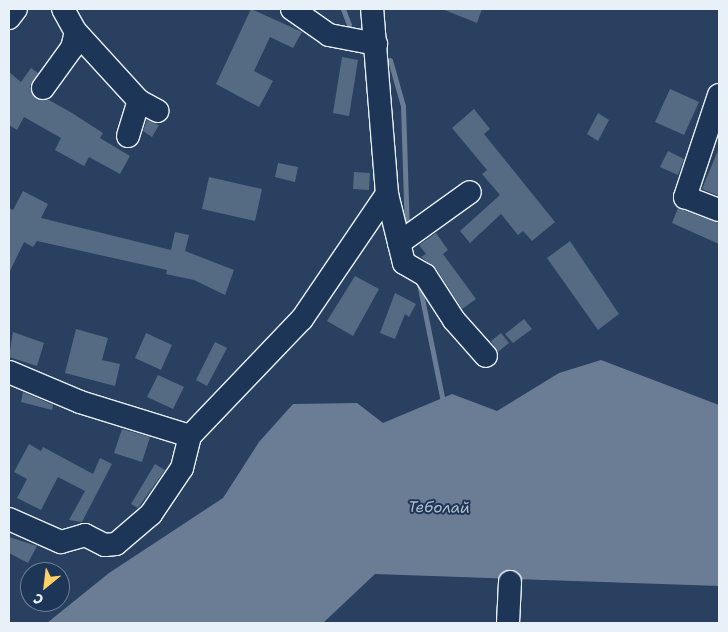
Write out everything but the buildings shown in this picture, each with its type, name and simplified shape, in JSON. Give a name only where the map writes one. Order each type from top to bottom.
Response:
[{"type":"street","points":[[9,18],[16,9]]},
{"type":"street","points":[[63,9],[76,32],[149,106],[128,136]]},
{"type":"street","points":[[292,9],[329,35],[376,44]]},
{"type":"street","points":[[372,9],[386,194],[405,239],[404,264],[416,270],[486,356]]},
{"type":"street","points":[[43,88],[72,48],[76,32]]},
{"type":"street","points":[[719,95],[686,197],[719,210]]},
{"type":"street","points":[[405,239],[470,192]]},
{"type":"street","points":[[9,519],[61,542],[85,536],[106,545],[116,544],[151,514],[182,468],[190,436],[302,319],[386,194]]},
{"type":"street","points":[[9,372],[80,402],[190,436]]},
{"type":"street","points":[[508,623],[510,582]]},
{"type":"water","name":"Теболай","points":[[601,360],[719,405],[719,586],[375,574],[323,623],[47,623],[61,612],[70,612],[70,604],[109,573],[223,498],[259,442],[293,404],[357,403],[383,423],[452,394],[497,411],[559,373]]},
{"type":"waterway","points":[[343,9],[349,25]]},
{"type":"waterway","points":[[390,60],[403,106],[407,230]]},
{"type":"waterway","points":[[419,283],[443,402]]}]
